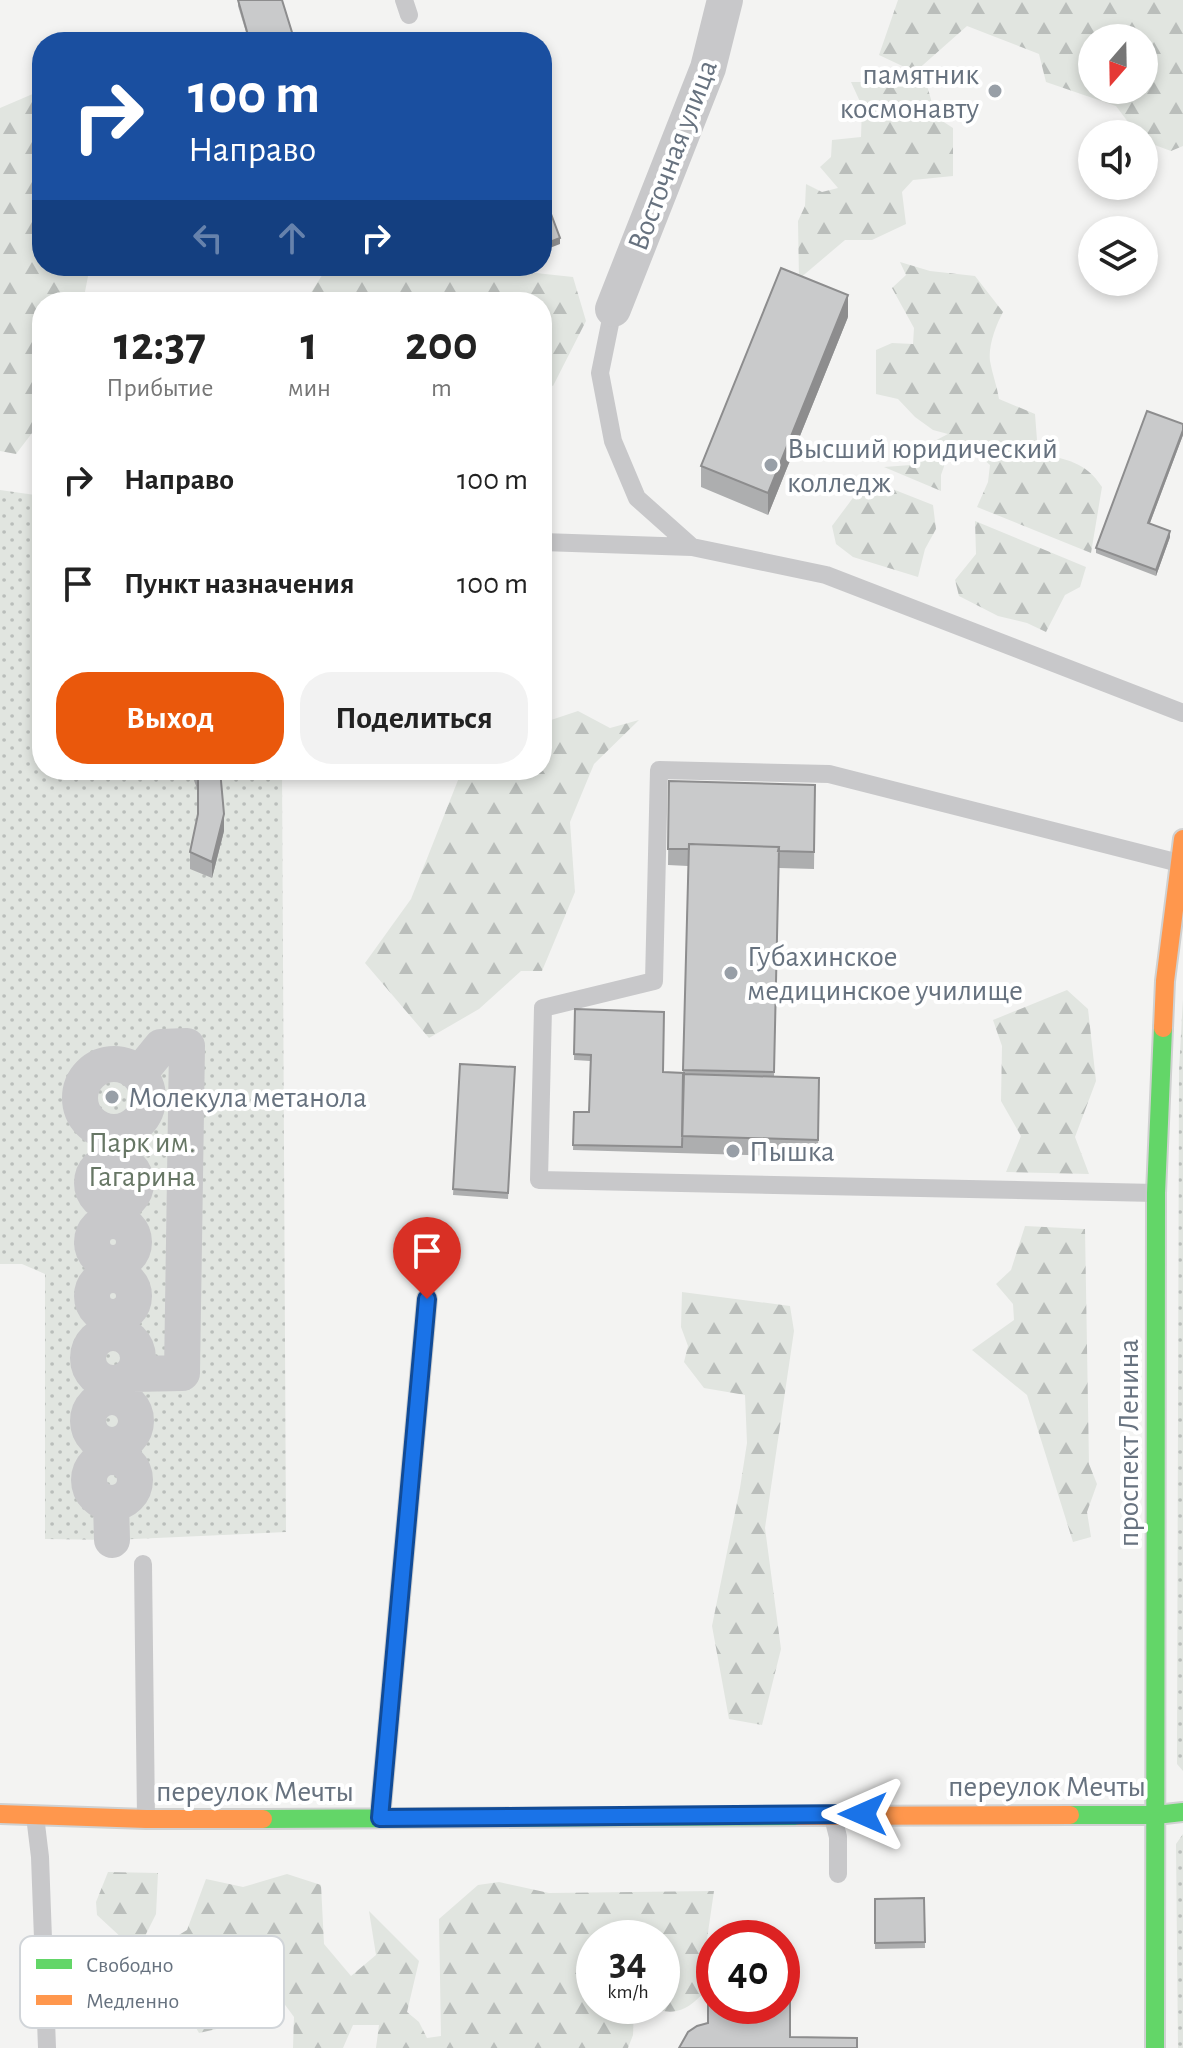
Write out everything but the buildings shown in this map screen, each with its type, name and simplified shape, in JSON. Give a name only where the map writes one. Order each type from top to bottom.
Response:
[{"type":"street","name":"Восточная улица","points":[[613,309],[708,68],[725,0]]},
{"type":"street","name":"проспект Ленина","points":[[1155,2048],[1156,1193],[1165,981],[1183,839]]},
{"type":"street","points":[[119,1384],[182,1373],[187,1046],[161,1047],[139,1074]]},
{"type":"street","points":[[112,1540],[111,1504],[93,1495],[89,1475],[93,1466],[112,1451],[92,1436],[88,1415],[93,1405],[137,1364],[137,1353],[132,1342],[96,1309],[92,1301],[96,1282],[113,1269],[96,1255],[92,1246],[96,1228],[113,1212],[96,1196],[92,1182],[97,1169],[104,1163],[127,1130],[138,1123],[146,1112],[149,1099],[146,1085],[139,1074],[128,1066],[114,1064],[101,1066],[90,1074],[82,1085],[80,1098],[82,1111],[114,1147]]},
{"type":"street","points":[[380,1818],[427,1299]]},
{"type":"street","name":"переулок Мечты","points":[[0,1814],[146,1819],[1156,1815],[1183,1812]]},
{"type":"lane","points":[[613,309],[600,373],[613,441],[637,498],[692,547]]},
{"type":"lane","points":[[552,542],[692,547],[826,575],[1183,713]]},
{"type":"lane","points":[[1156,1193],[539,1180],[543,1008],[654,981],[659,770],[829,774],[1179,863]]},
{"type":"lane","points":[[143,1564],[146,1819]]},
{"type":"lane","points":[[832,1814],[838,1837],[838,1874]]},
{"type":"lane","points":[[35,1816],[43,1936]]},
{"type":"lane","points":[[46,2028],[47,2048]]},
{"type":"green space","points":[[898,0],[1183,0],[1183,146],[1171,151],[1158,146],[1158,120],[1126,120],[1116,106],[1110,104],[1158,104],[1158,24],[1078,24],[1078,93],[1046,82],[1039,54],[967,26],[915,72],[879,55]]},
{"type":"green space","points":[[851,82],[926,82],[936,117],[953,128],[953,176],[913,180],[902,192],[906,224],[872,240],[845,240],[799,279],[798,221],[805,206],[806,184],[822,192],[838,188],[820,167],[831,157],[832,140],[861,137],[862,106]]},
{"type":"green space","points":[[32,94],[32,276],[88,276],[85,292],[32,292],[32,433],[16,454],[0,451],[0,108]]},
{"type":"green space","points":[[900,262],[930,271],[975,276],[1003,312],[993,336],[990,355],[999,399],[1035,414],[1038,453],[1082,467],[1102,487],[1091,553],[977,507],[988,482],[990,465],[980,457],[966,453],[948,455],[941,475],[941,491],[884,467],[911,465],[921,448],[948,434],[933,430],[898,399],[876,394],[876,350],[892,343],[913,344],[914,328],[892,288],[906,275]]},
{"type":"green space","points":[[552,275],[573,277],[586,321],[553,386],[552,292],[311,292],[322,276]]},
{"type":"green space","points":[[867,479],[933,505],[936,529],[925,549],[918,577],[853,557],[836,544],[832,526]]},
{"type":"green space","name":"Парк им. Гагарина","points":[[0,490],[32,495],[32,780],[282,780],[286,1532],[112,1540],[45,1539],[45,1274],[22,1264],[0,1264]]},
{"type":"green space","points":[[975,521],[1086,567],[1080,587],[1065,595],[1046,632],[1027,623],[998,616],[959,596],[955,580],[976,554]]},
{"type":"green space","points":[[578,711],[610,728],[639,720],[594,764],[570,822],[575,892],[542,971],[521,971],[479,1009],[429,1038],[365,963],[411,899],[458,780],[552,780],[552,720]]},
{"type":"green space","points":[[1067,990],[1088,1009],[1096,1081],[1075,1137],[1089,1174],[1006,1172],[1021,1136],[1001,1101],[1002,1046],[993,1020]]},
{"type":"green space","points":[[1183,999],[1183,1771],[1177,1764],[1179,1070]]},
{"type":"green space","points":[[1025,1226],[1085,1229],[1089,1464],[1097,1484],[1087,1512],[1091,1537],[1073,1542],[1027,1395],[972,1350],[1014,1320],[1013,1304],[996,1284],[1011,1270]]},
{"type":"green space","points":[[682,1292],[790,1306],[794,1331],[765,1528],[781,1649],[762,1725],[729,1719],[712,1626],[747,1443],[745,1395],[704,1388],[684,1362],[688,1346],[681,1327]]},
{"type":"green space","points":[[1183,1834],[1183,2048],[1178,2048],[1176,1844]]},
{"type":"green space","points":[[108,1872],[158,1873],[156,1914],[145,1936],[120,1936],[97,1915],[96,1902]]},
{"type":"green space","points":[[287,1874],[321,1885],[324,1944],[351,1976],[376,1955],[369,1911],[419,1961],[407,2012],[419,2022],[427,2038],[441,2036],[439,1919],[478,1885],[499,1882],[549,1893],[714,1891],[710,1920],[696,1920],[696,2000],[680,2010],[680,1920],[576,1920],[576,2024],[633,2024],[628,2048],[376,2048],[379,2025],[353,2025],[343,2048],[293,2048],[294,2017],[284,2003],[284,1936],[177,1936],[187,1930],[206,1879],[243,1887]]},
{"type":"green space","points":[[196,2028],[221,2028],[199,2033]]},
{"type":"traffic: fast","points":[[1155,2048],[1156,1193],[1163,1028]]},
{"type":"traffic: fast","points":[[380,1818],[427,1299]]},
{"type":"traffic: fast","points":[[1070,1815],[1183,1812]]},
{"type":"traffic: fast","points":[[263,1819],[800,1816]]},
{"type":"traffic: slow","points":[[1163,1028],[1165,981],[1183,839]]},
{"type":"traffic: slow","points":[[0,1814],[263,1819]]},
{"type":"traffic: slow","points":[[800,1816],[1070,1815]]},
{"type":"place","name":"памятник космонавту","points":[[995,91]]},
{"type":"place","name":"Высший юридический колледж","points":[[771,465]]},
{"type":"place","name":"Губахинское медицинское училище","points":[[731,973]]},
{"type":"place","name":"Молекула метанола","points":[[112,1097]]},
{"type":"place","name":"Пышка","points":[[733,1151]]},
{"type":"route","points":[[427,1299],[380,1818],[863,1814]]}]
